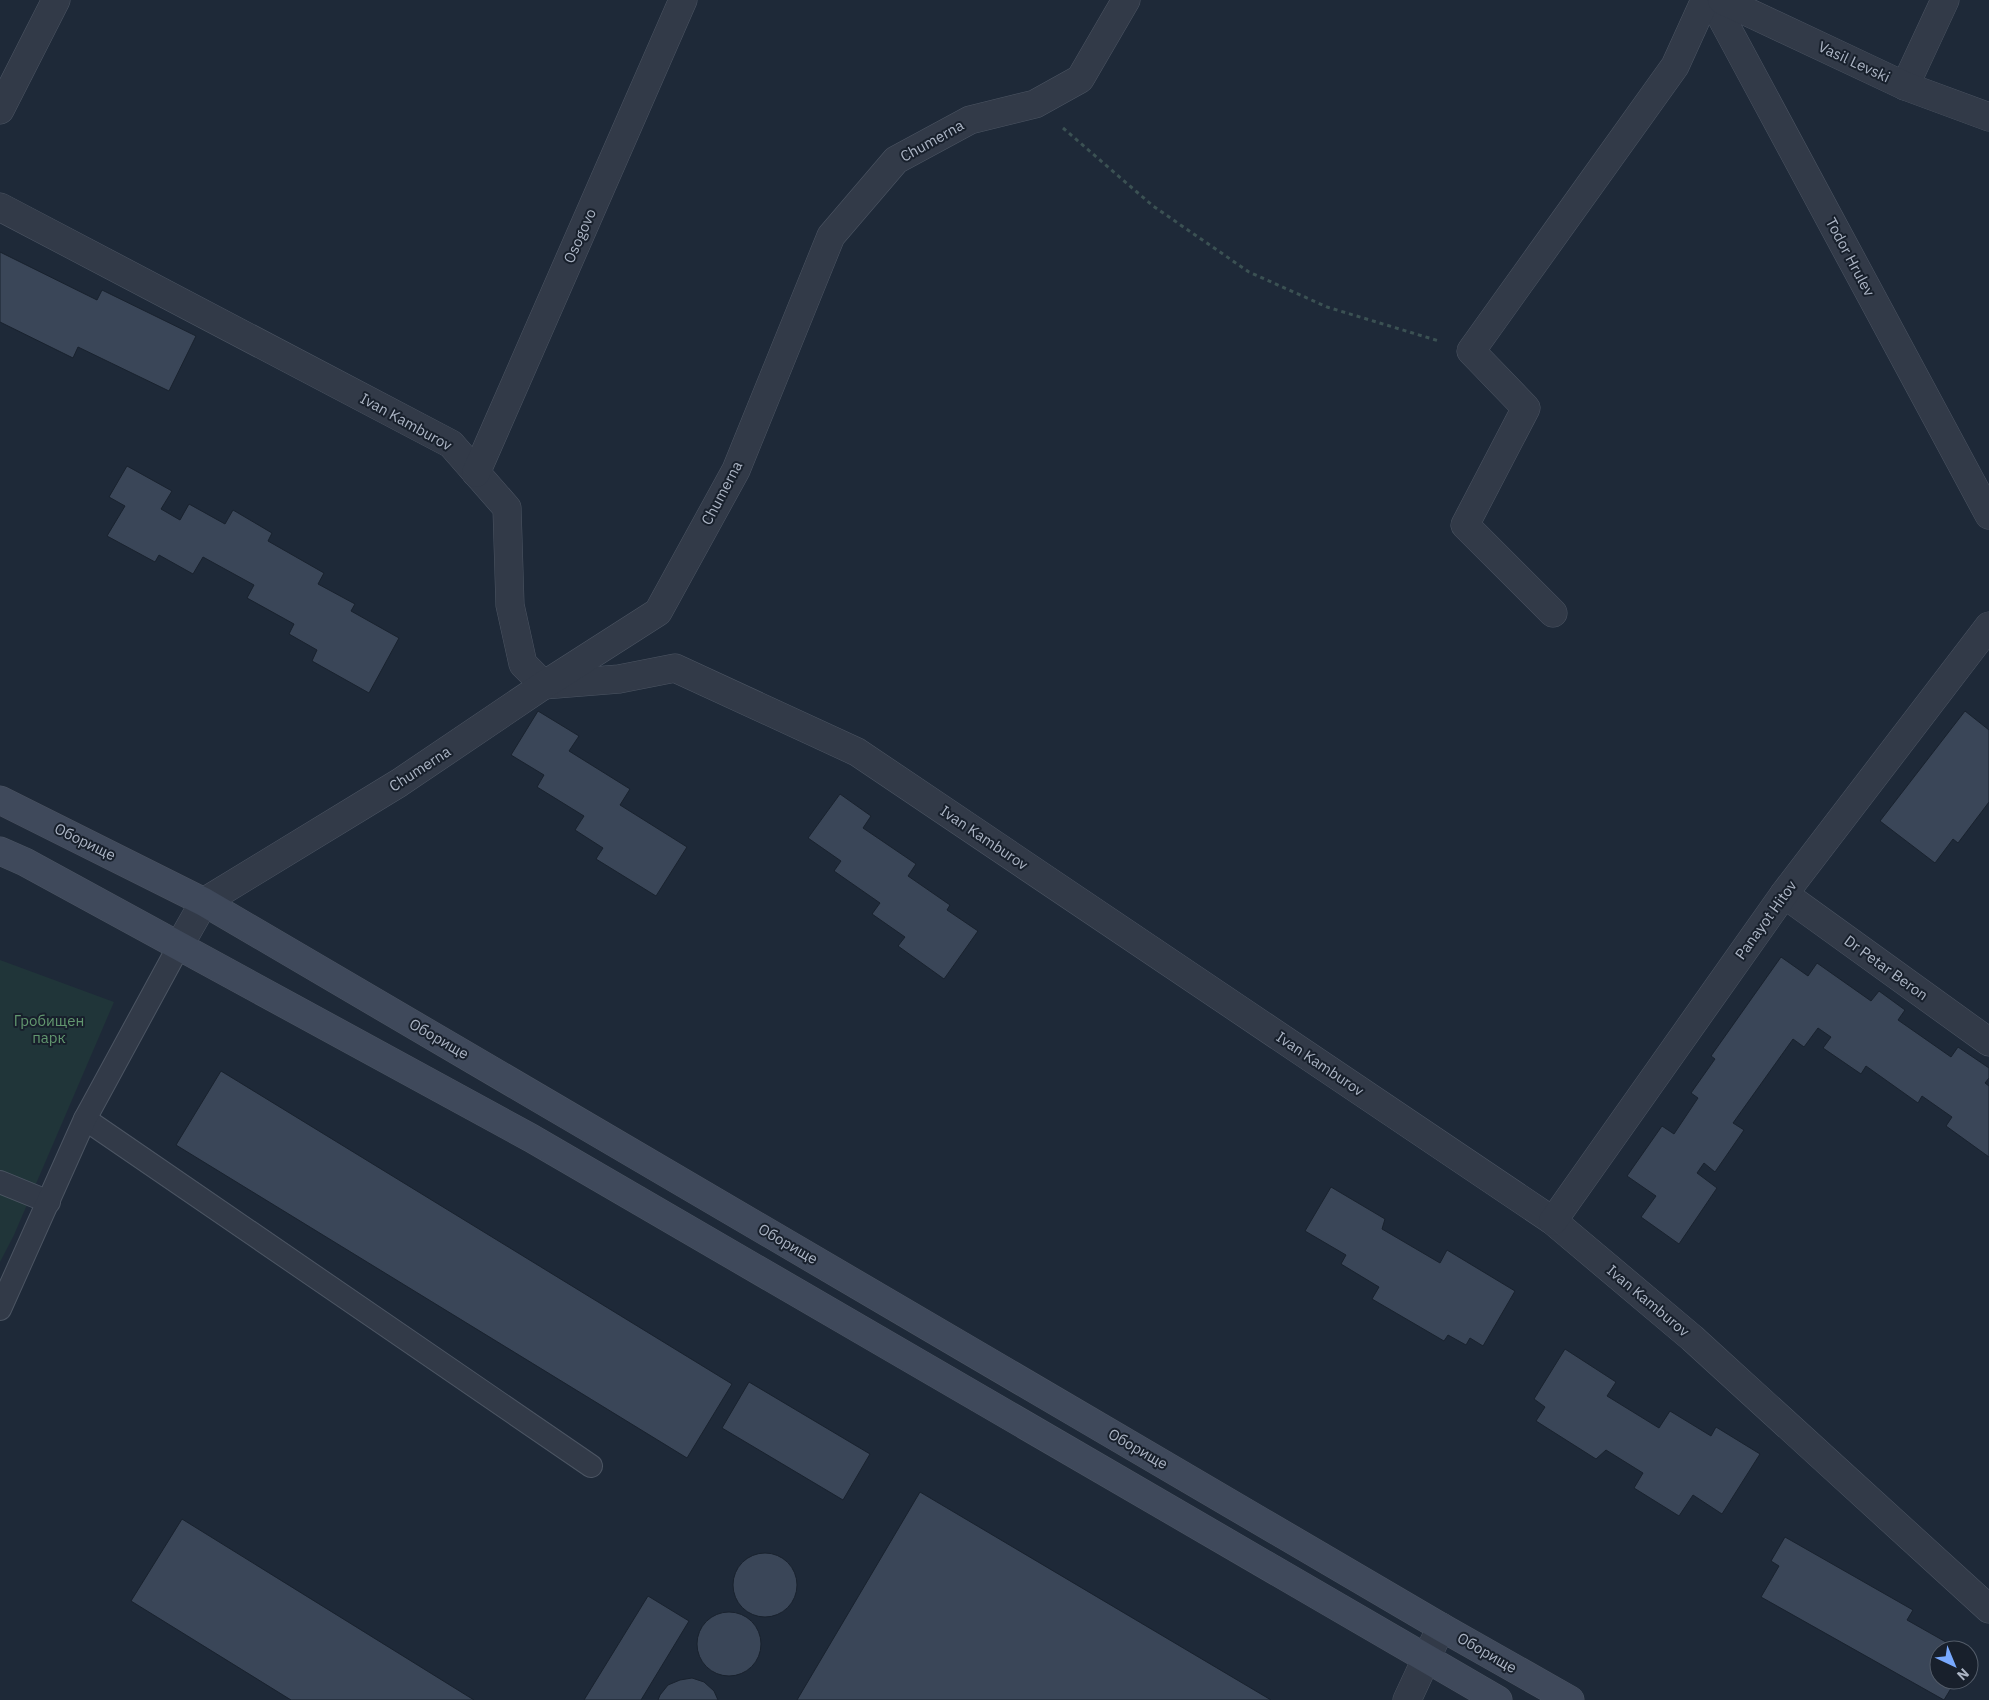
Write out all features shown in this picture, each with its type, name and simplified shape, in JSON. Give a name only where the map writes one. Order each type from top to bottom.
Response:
[{"type":"main road","name":"Оборище","points":[[0,800],[204,902],[1441,1627],[1570,1700]]},
{"type":"main road","points":[[0,851],[25,862],[532,1138],[1498,1700]]},
{"type":"street","points":[[0,110],[56,0]]},
{"type":"street","name":"Osogovo","points":[[476,473],[683,0]]},
{"type":"street","name":"Chumerna","points":[[204,902],[399,783],[658,612],[736,470],[831,236],[896,160],[970,120],[1035,104],[1080,79],[1126,0]]},
{"type":"street","points":[[1553,613],[1465,525],[1526,408],[1471,351],[1675,66],[1705,0]]},
{"type":"street","name":"Todor Hrulev","points":[[1712,0],[1989,515]]},
{"type":"street","name":"Vasil Levski","points":[[1722,0],[1905,86],[1989,117]]},
{"type":"street","points":[[1905,86],[1945,0]]},
{"type":"street","name":"Ivan Kamburov","points":[[0,207],[452,444],[507,508],[510,605],[523,664],[544,686],[619,679],[675,668],[856,752],[1553,1221],[1692,1338],[1989,1609]]},
{"type":"street","name":"Panayot Hitov","points":[[1553,1221],[1784,894],[1989,626]]},
{"type":"street","name":"Dr Petar Beron","points":[[1784,894],[1989,1042]]},
{"type":"street","points":[[179,946],[204,902]]},
{"type":"street","points":[[1407,1700],[1441,1627]]},
{"type":"lane","points":[[0,1309],[85,1119],[179,946]]},
{"type":"lane","points":[[85,1119],[591,1466]]},
{"type":"lane","points":[[0,1182],[49,1202]]},
{"type":"path","points":[[1035,104],[1153,206],[1249,272],[1327,307],[1471,351]]},
{"type":"green space","name":"Гробищен парк","points":[[0,960],[114,1002],[14,1235],[0,1262]]},
{"type":"building","points":[[0,252],[97,300],[102,290],[196,336],[169,391],[78,347],[73,358],[0,322]]},
{"type":"building","points":[[127,466],[172,491],[161,509],[180,520],[189,504],[225,524],[233,510],[272,533],[268,541],[324,573],[318,584],[355,604],[351,611],[399,638],[369,693],[312,661],[317,650],[289,634],[294,624],[247,598],[254,585],[203,557],[193,574],[159,555],[155,562],[107,536],[125,506],[109,497]]},
{"type":"building","points":[[538,711],[579,736],[569,751],[630,789],[620,805],[687,847],[656,896],[596,859],[603,848],[575,830],[584,816],[537,787],[544,775],[511,755]]},
{"type":"building","points":[[1965,711],[1989,730],[1989,802],[1958,843],[1953,839],[1935,863],[1880,821]]},
{"type":"building","points":[[840,794],[871,816],[863,828],[916,864],[908,876],[950,905],[947,910],[978,931],[944,979],[898,946],[905,937],[872,914],[880,903],[834,871],[841,861],[808,838]]},
{"type":"building","points":[[1781,957],[1808,976],[1817,963],[1871,1001],[1879,991],[1905,1010],[1898,1020],[1951,1057],[1958,1047],[1989,1068],[1989,1078],[1985,1083],[1989,1086],[1989,1157],[1946,1126],[1952,1117],[1922,1096],[1918,1103],[1866,1066],[1861,1074],[1823,1048],[1831,1037],[1818,1028],[1804,1047],[1793,1039],[1733,1123],[1744,1130],[1715,1172],[1704,1163],[1697,1173],[1717,1188],[1679,1244],[1641,1217],[1656,1196],[1627,1176],[1662,1126],[1674,1134],[1698,1098],[1691,1093],[1715,1059],[1711,1056]]},
{"type":"building","points":[[221,1071],[732,1384],[687,1458],[176,1145]]},
{"type":"building","points":[[1331,1187],[1385,1219],[1382,1229],[1440,1263],[1447,1250],[1515,1291],[1483,1346],[1470,1338],[1466,1345],[1448,1335],[1444,1341],[1372,1299],[1379,1287],[1341,1264],[1346,1255],[1305,1231]]},
{"type":"building","points":[[1565,1349],[1616,1382],[1607,1396],[1659,1428],[1670,1411],[1711,1436],[1716,1427],[1760,1454],[1722,1514],[1693,1495],[1679,1516],[1634,1488],[1643,1473],[1606,1450],[1596,1459],[1536,1421],[1545,1407],[1534,1399]]},
{"type":"building","points":[[749,1382],[870,1454],[843,1500],[722,1428]]},
{"type":"building","points":[[920,1492],[1271,1700],[797,1700]]},
{"type":"building","points":[[182,1519],[474,1700],[291,1700],[131,1601]]},
{"type":"building","points":[[1785,1537],[1913,1610],[1907,1620],[1942,1640],[1929,1640],[1929,1690],[1950,1690],[1944,1700],[1761,1597],[1779,1566],[1771,1561]]},
{"type":"building","points":[[765,1553],[783,1559],[791,1567],[797,1585],[791,1603],[783,1611],[765,1617],[747,1611],[739,1603],[733,1585],[739,1567],[747,1559]]},
{"type":"building","points":[[648,1596],[689,1621],[641,1700],[584,1700]]},
{"type":"building","points":[[729,1612],[747,1618],[755,1626],[761,1644],[755,1662],[747,1670],[729,1676],[711,1670],[703,1662],[697,1644],[703,1626],[711,1618]]},
{"type":"building","points":[[692,1678],[704,1682],[714,1691],[718,1700],[658,1700],[668,1685]]}]
